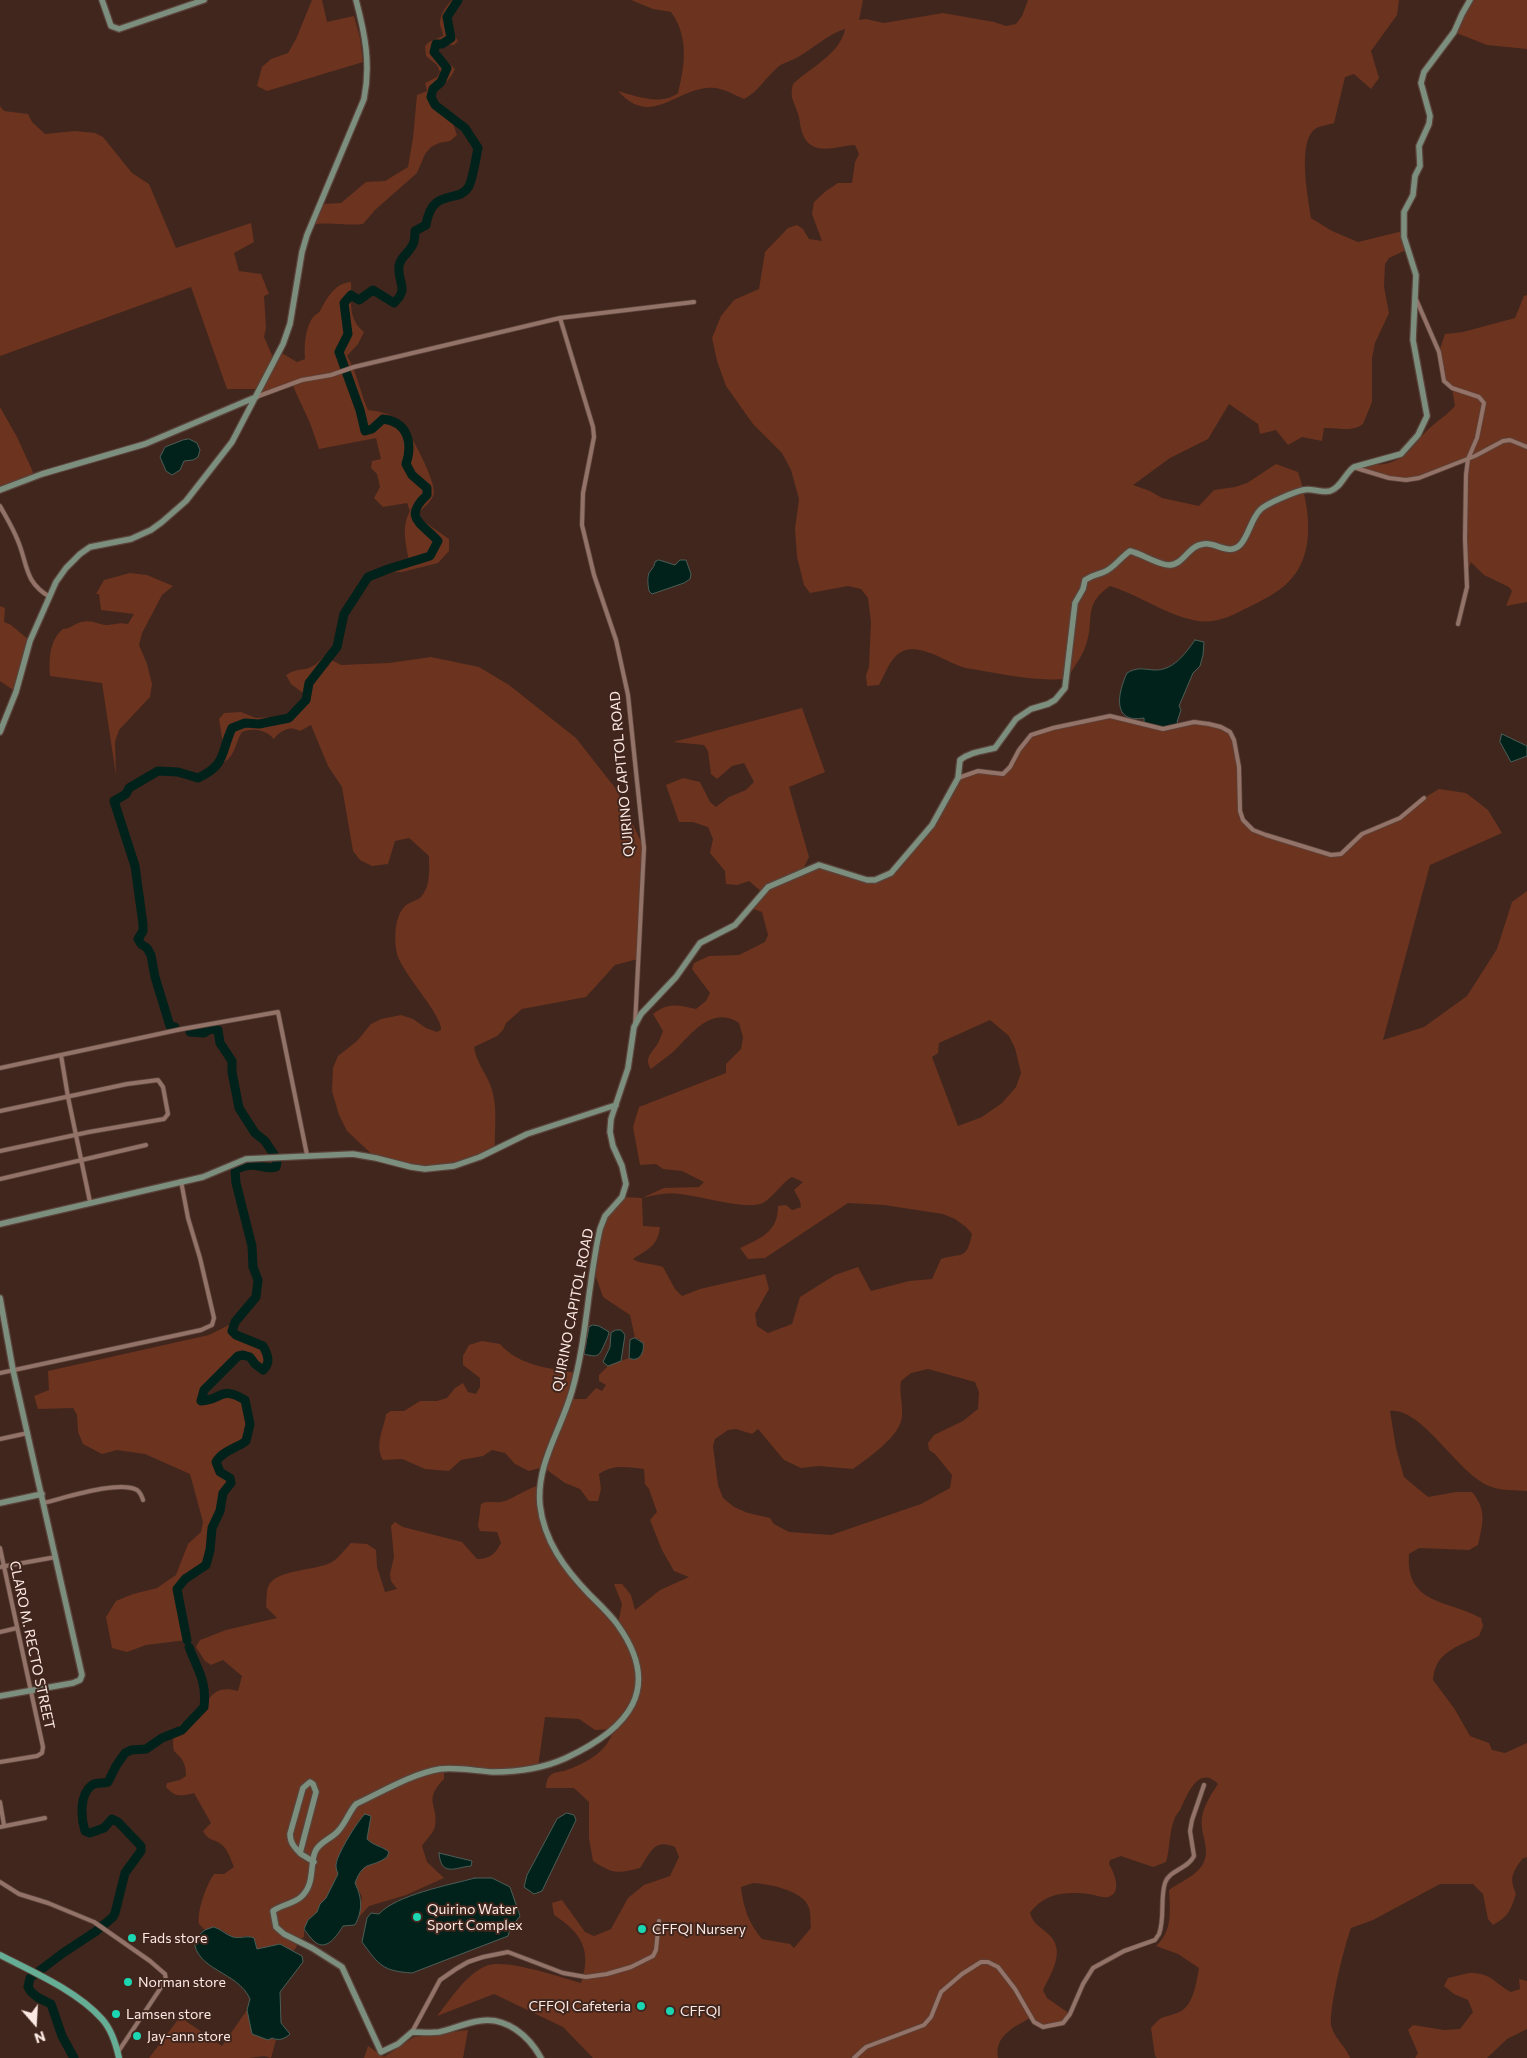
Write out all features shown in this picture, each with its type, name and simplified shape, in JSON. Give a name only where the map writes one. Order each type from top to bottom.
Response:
[{"type":"main road","points":[[0,1955],[77,1998],[102,2020],[115,2040],[118,2055]]},
{"type":"street","points":[[102,0],[111,26],[118,29],[204,0]]},
{"type":"street","points":[[0,732],[16,692],[30,641],[50,597],[66,568],[80,554],[90,548],[130,539],[152,530],[186,501],[232,442],[283,344],[290,324],[307,234],[364,99],[368,82],[366,39],[356,0]]},
{"type":"street","points":[[634,1028],[641,1014],[676,977],[700,943],[735,925],[768,887],[819,866],[867,880],[875,880],[891,873],[932,825],[958,778],[960,760],[965,756],[995,748],[1010,726],[1022,715],[1031,709],[1048,704],[1060,695],[1067,679],[1075,603],[1083,589],[1085,580],[1094,574],[1105,572],[1130,551],[1143,554],[1158,563],[1171,565],[1180,562],[1194,547],[1204,544],[1227,550],[1234,549],[1241,544],[1261,509],[1304,490],[1330,491],[1337,487],[1349,470],[1400,454],[1418,434],[1427,416],[1413,340],[1416,275],[1404,231],[1404,212],[1413,195],[1416,176],[1420,166],[1419,146],[1429,124],[1430,116],[1421,83],[1424,72],[1454,32],[1470,0]]},
{"type":"street","points":[[1416,299],[1439,352],[1444,381],[1452,388],[1483,399],[1483,409],[1477,438],[1468,459],[1465,531],[1467,587],[1458,624]]},
{"type":"street","points":[[0,490],[42,474],[145,444],[302,380],[338,373],[354,367],[560,318],[694,302]]},
{"type":"street","name":"QUIRINO CAPITOL ROAD","points":[[412,2032],[398,2044],[381,2052],[342,1967],[276,1928],[273,1911],[300,1898],[309,1883],[314,1853],[318,1847],[339,1830],[356,1804],[423,1773],[440,1769],[507,1772],[538,1767],[557,1761],[614,1728],[630,1710],[640,1684],[636,1660],[618,1625],[556,1555],[547,1535],[540,1507],[539,1485],[543,1467],[572,1390],[600,1229],[605,1216],[622,1197],[626,1184],[610,1132],[611,1120],[628,1068],[634,1028],[644,848],[635,746],[628,695],[617,646],[594,575],[582,525],[583,493],[594,437],[593,427],[560,318]]},
{"type":"street","points":[[1354,467],[1389,478],[1406,480],[1419,478],[1468,459],[1503,441],[1510,440],[1527,447]]},
{"type":"street","points":[[0,506],[20,544],[27,573],[40,591],[50,597]]},
{"type":"street","points":[[958,778],[978,771],[1003,774],[1010,767],[1019,750],[1031,735],[1110,716],[1163,729],[1194,722],[1222,727],[1230,732],[1234,740],[1239,767],[1242,820],[1253,830],[1331,855],[1342,854],[1362,834],[1400,818],[1424,798]]},
{"type":"street","points":[[0,1068],[182,1029],[278,1012],[306,1156]]},
{"type":"street","points":[[61,1055],[90,1202]]},
{"type":"street","points":[[0,1111],[152,1080],[160,1081],[163,1087],[168,1114],[165,1118],[0,1151]]},
{"type":"street","points":[[0,1224],[213,1175],[246,1158],[353,1154],[425,1169],[454,1166],[480,1157],[527,1134],[616,1105]]},
{"type":"street","points":[[0,1178],[146,1145]]},
{"type":"street","points":[[0,1373],[201,1330],[212,1325],[214,1318],[200,1258],[188,1218],[181,1181]]},
{"type":"street","points":[[0,1298],[14,1370],[82,1675],[80,1680],[73,1683],[0,1696]]},
{"type":"street","points":[[0,1439],[28,1433]]},
{"type":"street","points":[[44,1503],[114,1486],[136,1490],[140,1493],[143,1500]]},
{"type":"street","points":[[0,1502],[42,1494]]},
{"type":"street","name":"CLARO M. RECTO STREET","points":[[0,1548],[2,1566],[43,1747],[42,1753],[37,1756],[0,1762]]},
{"type":"street","points":[[2,1566],[56,1558]]},
{"type":"street","points":[[0,1632],[17,1628]]},
{"type":"street","points":[[300,1853],[314,1801],[315,1788],[310,1782],[303,1788],[290,1834],[291,1843],[300,1853],[314,1862]]},
{"type":"street","points":[[854,2058],[866,2047],[924,2025],[931,2017],[941,1992],[962,1974],[981,1962],[988,1962],[998,1967],[1015,1989],[1034,2022],[1044,2027],[1056,2026],[1068,2019],[1083,1984],[1093,1968],[1124,1951],[1154,1940],[1159,1934],[1166,1882],[1171,1875],[1189,1863],[1194,1856],[1190,1830],[1204,1785]]},
{"type":"street","points":[[0,1802],[2,1826],[45,1818]]},
{"type":"street","points":[[0,1882],[19,1894],[48,1903],[94,1922],[164,1972],[167,1977],[118,2055]]},
{"type":"street","points":[[541,2058],[524,2035],[502,2022],[490,2019],[437,2032],[412,2032],[440,1980],[468,1962],[508,1952],[564,1973],[586,1977],[607,1974],[631,1967],[653,1956],[656,1950],[659,1921]]},
{"type":"shaded area","points":[[312,0],[322,0],[327,22],[354,16],[360,38],[363,62],[267,91],[257,86],[262,67],[271,59],[288,53],[296,39]]},
{"type":"shaded area","points":[[452,0],[460,0],[451,20],[452,28],[458,41],[454,45],[440,44],[438,47],[440,54],[455,69],[446,82],[433,89],[434,99],[449,113],[457,135],[450,141],[431,147],[425,154],[417,173],[375,210],[363,224],[324,223],[311,225],[321,204],[341,203],[366,182],[385,181],[408,167],[417,95],[427,91],[425,83],[437,77],[440,72],[437,65],[426,56],[425,46],[429,42],[443,36],[440,24],[441,16]]},
{"type":"shaded area","points":[[631,0],[863,0],[859,20],[866,19],[884,23],[943,13],[1006,26],[1016,24],[1022,16],[1028,0],[1399,0],[1397,15],[1371,51],[1379,78],[1371,89],[1354,74],[1345,77],[1334,123],[1315,129],[1306,146],[1305,171],[1311,218],[1332,231],[1358,242],[1403,231],[1408,249],[1389,258],[1385,264],[1384,287],[1389,313],[1375,343],[1372,358],[1372,402],[1363,424],[1349,429],[1324,428],[1322,441],[1302,437],[1288,445],[1276,430],[1260,434],[1258,424],[1229,404],[1208,439],[1170,458],[1133,485],[1162,498],[1199,506],[1214,490],[1247,483],[1276,464],[1298,472],[1306,504],[1308,536],[1306,551],[1292,579],[1275,593],[1243,610],[1224,618],[1205,622],[1164,610],[1110,586],[1101,593],[1092,606],[1086,645],[1067,679],[1025,678],[967,668],[931,653],[909,649],[895,657],[879,685],[867,686],[866,675],[869,667],[871,622],[868,598],[861,589],[848,586],[810,593],[804,585],[797,557],[795,529],[799,499],[791,470],[782,453],[753,424],[726,386],[717,361],[712,338],[721,316],[734,300],[759,289],[765,252],[788,228],[797,225],[803,229],[809,239],[822,241],[812,214],[814,202],[838,183],[852,183],[855,162],[859,154],[855,145],[824,149],[811,145],[802,132],[792,93],[793,84],[831,53],[838,45],[845,29],[796,58],[780,65],[754,92],[744,99],[722,89],[707,88],[695,90],[652,107],[641,106],[630,101],[618,91],[648,99],[672,97],[678,93],[684,62],[684,51],[681,31],[671,12],[653,9]]},
{"type":"shaded area","points":[[1470,0],[1527,0],[1527,49],[1487,45],[1454,32]]},
{"type":"shaded area","points":[[0,106],[4,111],[28,114],[32,122],[45,134],[75,131],[95,133],[103,137],[132,173],[149,184],[176,248],[251,223],[254,242],[234,253],[239,271],[261,274],[269,294],[264,296],[266,328],[264,337],[275,362],[280,352],[297,362],[305,359],[306,337],[310,321],[320,312],[333,291],[341,285],[351,282],[353,315],[355,321],[364,332],[358,344],[347,356],[368,410],[390,415],[402,424],[414,442],[431,477],[433,496],[417,514],[419,518],[449,539],[449,551],[438,563],[402,572],[384,572],[398,568],[409,561],[405,529],[410,511],[407,503],[383,507],[374,498],[380,487],[377,474],[371,468],[372,461],[381,459],[376,438],[319,449],[310,423],[292,384],[256,397],[260,389],[227,389],[191,287],[0,356]]},
{"type":"shaded area","points":[[1527,295],[1527,602],[1506,606],[1512,591],[1509,587],[1484,575],[1471,562],[1467,572],[1465,539],[1468,459],[1419,478],[1389,478],[1354,467],[1387,463],[1399,459],[1455,406],[1452,388],[1444,381],[1439,352],[1445,334],[1463,332],[1515,318],[1524,296]]},
{"type":"shaded area","points":[[0,407],[17,437],[33,472],[31,478],[0,490]]},
{"type":"shaded area","points":[[130,573],[147,575],[173,586],[162,595],[142,633],[139,645],[147,664],[152,684],[150,697],[119,730],[115,742],[116,775],[102,683],[50,676],[50,657],[52,645],[63,629],[85,621],[108,625],[128,624],[134,614],[101,610],[99,594],[96,594],[104,580]]},
{"type":"shaded area","points":[[0,606],[5,608],[4,622],[11,625],[30,641],[16,692],[0,681]]},
{"type":"shaded area","points":[[324,656],[341,665],[389,663],[431,657],[479,667],[509,685],[576,738],[616,789],[644,848],[638,959],[615,965],[586,997],[522,1009],[506,1023],[503,1030],[497,1036],[474,1047],[494,1098],[495,1150],[468,1162],[425,1169],[376,1158],[347,1131],[339,1115],[332,1091],[333,1068],[338,1056],[357,1041],[371,1024],[381,1019],[401,1015],[413,1019],[426,1028],[437,1032],[441,1030],[436,1015],[400,962],[395,942],[397,922],[401,911],[421,897],[426,888],[429,877],[429,856],[409,838],[395,841],[388,864],[372,866],[360,860],[353,851],[342,787],[328,766],[311,725],[300,731],[293,728],[286,729],[274,739],[267,733],[259,730],[242,732],[228,759],[224,762],[218,756],[223,744],[219,719],[224,713],[241,712],[256,718],[288,714],[301,705],[303,693],[291,684],[286,675],[313,666]]},
{"type":"shaded area","points":[[802,708],[825,772],[789,787],[809,857],[802,871],[819,866],[856,878],[884,877],[923,838],[958,778],[978,771],[1003,774],[1031,735],[1110,716],[1163,729],[1194,722],[1209,724],[1230,732],[1239,764],[1243,820],[1253,830],[1331,855],[1342,854],[1362,834],[1393,822],[1439,789],[1466,793],[1488,810],[1502,833],[1430,865],[1383,1040],[1424,1027],[1467,996],[1497,949],[1512,902],[1527,891],[1527,1491],[1498,1489],[1477,1479],[1415,1419],[1402,1413],[1390,1411],[1396,1448],[1404,1477],[1428,1497],[1456,1492],[1472,1492],[1482,1511],[1478,1545],[1469,1550],[1419,1548],[1409,1554],[1410,1571],[1414,1583],[1422,1592],[1443,1603],[1481,1618],[1483,1626],[1479,1636],[1448,1652],[1438,1663],[1433,1680],[1454,1708],[1470,1736],[1489,1743],[1492,1750],[1505,1753],[1527,1743],[1527,1857],[1522,1859],[1512,1879],[1516,1894],[1510,1909],[1506,1916],[1493,1925],[1488,1919],[1483,1894],[1473,1884],[1440,1884],[1373,1920],[1351,1928],[1337,1979],[1331,2020],[1332,2028],[1338,2040],[1350,2058],[1157,2058],[1155,2056],[1151,2028],[1160,2019],[1177,2013],[1187,2006],[1193,1994],[1199,1968],[1178,1954],[1156,1946],[1168,1927],[1170,1913],[1169,1890],[1196,1872],[1205,1859],[1206,1850],[1202,1827],[1203,1815],[1209,1799],[1218,1784],[1211,1779],[1205,1778],[1194,1784],[1175,1817],[1166,1862],[1153,1867],[1121,1856],[1110,1860],[1109,1864],[1116,1882],[1113,1895],[1101,1897],[1080,1893],[1064,1893],[1042,1901],[1030,1913],[1035,1922],[1053,1939],[1056,1946],[1056,1961],[1043,1990],[1047,1998],[1070,2014],[1063,2023],[1043,2027],[1030,2018],[1018,2025],[1002,2038],[999,2044],[998,2058],[593,2058],[563,2027],[494,1994],[437,2016],[465,1981],[486,1966],[506,1964],[519,1966],[581,1983],[584,1972],[585,1952],[578,1936],[554,1915],[552,1903],[562,1900],[585,1932],[594,1936],[611,1929],[628,1898],[644,1885],[670,1876],[679,1857],[675,1847],[668,1845],[658,1845],[650,1852],[640,1868],[632,1870],[615,1872],[593,1861],[589,1838],[589,1802],[574,1788],[546,1788],[550,1775],[588,1761],[601,1751],[611,1737],[614,1729],[595,1730],[579,1719],[545,1717],[538,1767],[507,1772],[444,1769],[444,1779],[437,1786],[433,1798],[436,1819],[434,1829],[422,1846],[427,1862],[444,1878],[406,1895],[369,1906],[359,1917],[362,1897],[355,1883],[363,1867],[383,1860],[383,1847],[374,1845],[367,1839],[368,1834],[359,1820],[340,1853],[337,1867],[338,1874],[326,1898],[320,1904],[317,1912],[308,1920],[304,1929],[304,1937],[298,1940],[293,1951],[280,1944],[257,1949],[256,1942],[247,1936],[235,1938],[218,1928],[205,1930],[199,1924],[199,1912],[203,1898],[214,1874],[224,1874],[234,1867],[224,1847],[207,1837],[203,1831],[211,1823],[194,1793],[179,1795],[166,1787],[167,1783],[180,1780],[186,1776],[183,1762],[174,1751],[174,1735],[179,1726],[196,1716],[217,1691],[229,1689],[238,1691],[242,1676],[223,1660],[211,1665],[205,1661],[196,1647],[200,1640],[226,1630],[277,1618],[266,1607],[267,1589],[272,1581],[287,1574],[332,1562],[351,1543],[367,1544],[376,1550],[377,1567],[385,1592],[397,1589],[391,1581],[390,1574],[394,1557],[391,1526],[395,1522],[403,1527],[462,1542],[477,1559],[489,1557],[497,1550],[501,1543],[497,1532],[480,1531],[478,1526],[481,1504],[505,1501],[539,1485],[540,1507],[557,1555],[618,1624],[622,1604],[614,1584],[622,1584],[631,1595],[635,1610],[660,1590],[689,1577],[674,1571],[662,1550],[650,1520],[657,1512],[649,1489],[645,1484],[644,1469],[621,1467],[604,1471],[599,1474],[601,1489],[598,1501],[589,1501],[580,1489],[565,1483],[543,1467],[529,1471],[515,1464],[505,1453],[492,1450],[483,1456],[461,1460],[449,1471],[425,1469],[402,1459],[383,1460],[379,1449],[386,1414],[391,1411],[404,1411],[420,1401],[437,1401],[447,1398],[455,1388],[463,1383],[468,1392],[476,1394],[480,1387],[480,1378],[463,1365],[463,1356],[469,1345],[482,1341],[500,1344],[525,1362],[576,1373],[570,1399],[586,1399],[596,1388],[602,1391],[606,1385],[599,1381],[599,1375],[608,1366],[629,1358],[635,1359],[642,1353],[644,1347],[639,1339],[635,1338],[630,1315],[603,1297],[596,1277],[597,1242],[605,1216],[622,1197],[642,1198],[664,1188],[699,1187],[704,1182],[682,1171],[663,1169],[656,1164],[640,1165],[633,1127],[639,1107],[726,1073],[726,1064],[741,1049],[743,1037],[739,1023],[729,1018],[720,1017],[711,1020],[695,1030],[673,1052],[651,1069],[648,1058],[659,1042],[663,1031],[653,1014],[669,1006],[684,1006],[696,1009],[706,1001],[710,993],[692,969],[694,963],[709,956],[739,955],[765,942],[768,935],[762,912],[751,908],[762,892],[749,881],[737,885],[726,884],[725,871],[710,853],[713,839],[708,827],[693,822],[679,822],[666,785],[683,778],[700,782],[710,802],[716,807],[729,797],[746,790],[754,782],[744,763],[732,766],[717,779],[711,774],[708,751],[704,745],[673,742]],"holes":[[[990,1020],[1009,1036],[1015,1048],[1021,1073],[1016,1087],[1002,1103],[982,1117],[958,1126],[932,1057],[938,1053],[939,1043]],[[792,1177],[803,1182],[794,1190],[801,1207],[792,1210],[786,1205],[778,1206],[772,1228],[761,1237],[740,1248],[748,1259],[765,1258],[848,1203],[884,1205],[943,1214],[955,1219],[972,1234],[965,1252],[941,1259],[932,1279],[909,1281],[871,1291],[858,1267],[835,1275],[800,1297],[792,1324],[768,1333],[757,1326],[755,1314],[769,1289],[765,1274],[700,1289],[682,1296],[675,1289],[663,1267],[633,1259],[655,1243],[660,1227],[643,1226],[642,1198],[675,1193],[732,1204],[753,1205],[764,1202]],[[928,1369],[975,1382],[979,1392],[978,1409],[963,1421],[934,1435],[928,1443],[929,1450],[935,1454],[952,1475],[950,1488],[921,1504],[831,1535],[789,1532],[774,1524],[770,1518],[748,1513],[734,1507],[723,1498],[718,1485],[713,1446],[715,1439],[728,1430],[736,1429],[752,1434],[758,1429],[784,1460],[801,1468],[819,1466],[853,1469],[883,1446],[896,1431],[902,1416],[901,1381],[911,1373]],[[753,1883],[793,1892],[806,1902],[810,1913],[811,1928],[794,1948],[790,1944],[762,1939],[747,1915],[741,1887]]]},
{"type":"shaded area","points":[[235,1322],[232,1331],[236,1335],[263,1346],[268,1362],[263,1370],[250,1357],[238,1356],[204,1390],[201,1396],[202,1401],[226,1393],[245,1400],[250,1424],[246,1441],[223,1454],[216,1462],[220,1472],[230,1478],[231,1483],[223,1493],[220,1511],[212,1529],[206,1565],[185,1579],[177,1588],[187,1640],[146,1645],[127,1652],[112,1648],[106,1617],[116,1601],[133,1594],[157,1588],[176,1575],[188,1544],[201,1532],[203,1522],[190,1474],[145,1454],[117,1450],[102,1454],[83,1444],[78,1432],[77,1415],[73,1408],[38,1409],[34,1396],[49,1390],[48,1371],[209,1335]]},
{"type":"shaded area","points":[[1469,1973],[1488,1976],[1511,1992],[1520,1989],[1519,1979],[1527,1981],[1527,2029],[1507,2039],[1487,2058],[1415,2058],[1418,2053],[1408,2030],[1413,2025],[1444,2030],[1460,2029],[1473,2012],[1468,2000],[1454,1994],[1444,1986],[1448,1978]]},
{"type":"shaded area","points":[[247,2010],[252,2034],[276,2040],[271,2058],[264,2056],[249,2058],[149,2058],[180,2017],[222,2046]]},
{"type":"shaded area","points":[[468,2030],[463,2058],[364,2058],[368,2046],[384,2057],[414,2037]]},
{"type":"water","points":[[189,439],[197,443],[200,450],[198,457],[193,460],[184,461],[180,470],[172,475],[166,471],[160,457],[165,447]]},
{"type":"water","points":[[659,560],[675,565],[680,560],[686,560],[691,574],[690,579],[684,583],[652,594],[649,591],[648,575],[655,562]]},
{"type":"water","points":[[1195,640],[1204,642],[1203,655],[1200,666],[1193,673],[1179,706],[1181,710],[1177,722],[1180,726],[1163,729],[1144,725],[1144,718],[1133,719],[1126,716],[1120,705],[1120,697],[1127,673],[1137,669],[1161,670],[1167,668],[1183,656]]},
{"type":"water","points":[[1502,734],[1527,746],[1527,756],[1511,762],[1500,742]]},
{"type":"water","points":[[593,1325],[609,1332],[601,1351],[596,1356],[584,1354],[589,1327]]},
{"type":"water","points":[[621,1330],[625,1335],[621,1361],[608,1366],[603,1362],[610,1347],[611,1333]]},
{"type":"water","points":[[635,1338],[643,1343],[643,1350],[638,1358],[633,1359],[629,1358],[630,1340]]},
{"type":"water","points":[[567,1813],[574,1815],[576,1820],[542,1891],[534,1894],[524,1887],[527,1875],[557,1819]]},
{"type":"water","points":[[365,1814],[371,1816],[367,1839],[389,1852],[387,1857],[365,1867],[358,1875],[355,1883],[360,1899],[360,1909],[355,1925],[343,1926],[332,1941],[319,1945],[304,1929],[308,1920],[317,1912],[320,1904],[326,1898],[338,1874],[336,1866],[339,1855],[352,1831]]},
{"type":"water","points":[[439,1853],[472,1861],[471,1866],[455,1869],[446,1868],[440,1861]]},
{"type":"water","points":[[475,1878],[492,1878],[510,1887],[520,1916],[510,1929],[508,1936],[412,1973],[394,1971],[382,1965],[362,1942],[367,1918],[371,1913],[379,1914],[387,1907],[410,1896]]},
{"type":"water","points":[[214,1927],[233,1937],[254,1938],[257,1949],[280,1944],[302,1956],[303,1962],[280,1992],[281,2023],[290,2034],[286,2037],[268,2040],[252,2034],[247,2010],[250,1999],[244,1990],[236,1982],[201,1958],[196,1950],[194,1939],[205,1930]]},
{"type":"waterway","points":[[175,1027],[170,1026],[155,977],[151,955],[138,939],[143,931],[143,924],[135,866],[114,801],[126,794],[129,788],[158,771],[178,772],[198,778],[207,773],[214,768],[221,758],[232,728],[245,723],[259,724],[289,718],[306,700],[309,683],[337,647],[344,614],[368,577],[430,556],[438,541],[421,525],[415,515],[416,509],[427,495],[427,488],[412,475],[406,464],[409,449],[403,429],[398,424],[383,419],[372,429],[365,431],[360,410],[339,352],[348,334],[344,303],[351,295],[359,300],[373,290],[394,303],[399,298],[402,289],[399,266],[402,258],[413,244],[415,231],[426,225],[429,213],[434,205],[446,198],[465,192],[469,186],[478,148],[465,128],[435,105],[431,97],[433,89],[441,82],[447,68],[434,52],[436,44],[442,44],[451,38],[447,17],[458,0]]},
{"type":"waterway","points":[[190,1032],[204,1033],[210,1029],[218,1030],[220,1043],[232,1061],[232,1072],[239,1108],[255,1133],[265,1141],[275,1156]]},
{"type":"waterway","points":[[187,1640],[177,1589],[185,1579],[206,1565],[210,1550],[212,1528],[220,1511],[223,1493],[231,1483],[230,1478],[220,1472],[216,1462],[226,1452],[246,1441],[250,1424],[245,1400],[226,1393],[201,1401],[204,1390],[238,1356],[250,1357],[263,1370],[268,1362],[263,1346],[236,1335],[232,1331],[235,1322],[256,1297],[258,1280],[253,1267],[252,1246],[236,1183],[235,1170],[248,1165],[271,1168],[276,1167],[277,1162]]},
{"type":"waterway","points":[[74,2058],[62,2036],[51,2004],[35,1995],[28,1987],[30,1978],[95,1932],[113,1917],[115,1913],[125,1873],[141,1851],[141,1846],[118,1822],[112,1819],[104,1828],[90,1833],[85,1831],[82,1813],[83,1801],[88,1789],[92,1785],[108,1782],[125,1753],[131,1750],[146,1749],[162,1738],[182,1730],[204,1707],[203,1683],[189,1647]]},
{"type":"place","name":"Quirino Water Sport Complex","points":[[417,1917]]},
{"type":"place","name":"CFFQI Nursery","points":[[642,1929]]},
{"type":"place","name":"Fads store","points":[[132,1938]]},
{"type":"place","name":"Norman store","points":[[128,1982]]},
{"type":"place","name":"CFFQI Cafeteria","points":[[641,2006]]},
{"type":"place","name":"CFFQI","points":[[670,2011]]},
{"type":"place","name":"Lamsen store","points":[[116,2014]]},
{"type":"place","name":"Jay-ann store","points":[[137,2036]]}]
